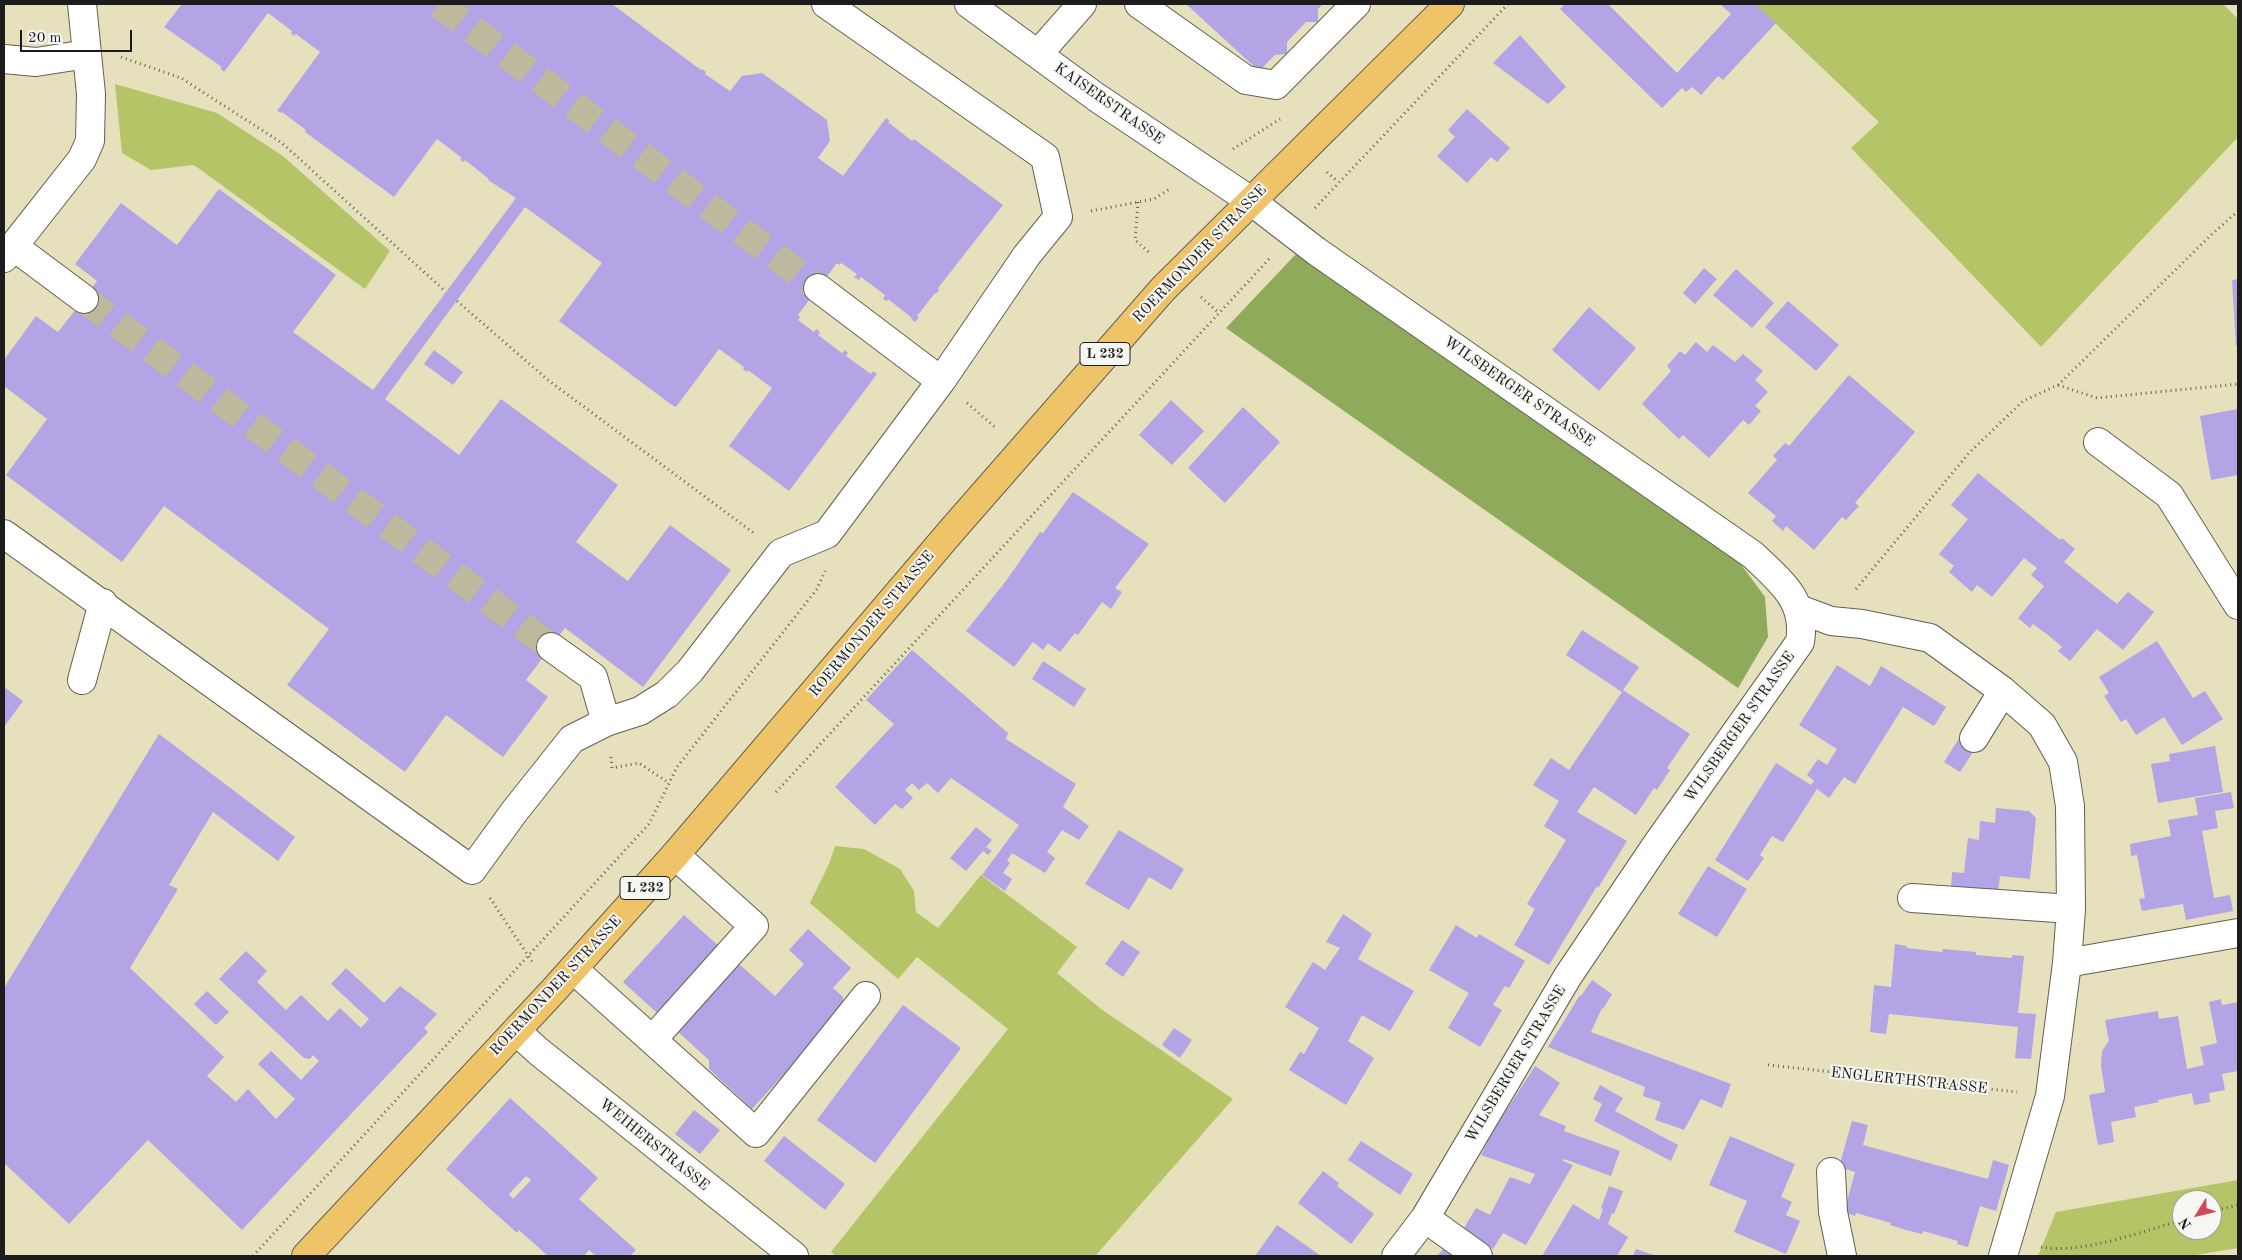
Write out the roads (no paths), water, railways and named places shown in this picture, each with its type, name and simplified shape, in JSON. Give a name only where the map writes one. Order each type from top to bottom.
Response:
[{"type":"main road","name":"ROERMONDER STRASSE","points":[[306,1256],[554,990],[675,855],[1022,449],[1163,289],[1450,4]]},
{"type":"street","points":[[82,4],[91,94],[90,141],[82,159],[8,252],[84,298]]},
{"type":"street","points":[[4,534],[472,870],[514,812],[572,739],[606,722],[640,712],[667,694],[690,671],[781,553],[827,534],[941,381],[1027,255],[1058,217],[1045,157],[826,4]]},
{"type":"street","name":"KAISERSTRASSE","points":[[969,4],[1096,97],[1251,201]]},
{"type":"street","points":[[1038,54],[1082,4]]},
{"type":"street","points":[[1139,4],[1246,80],[1276,85],[1356,4]]},
{"type":"street","points":[[4,59],[36,62],[87,54]]},
{"type":"street","name":"WILSBERGER STRASSE","points":[[1251,201],[1293,234],[1753,555],[1785,586],[1799,609],[1803,626],[1800,642],[1657,844],[1568,976],[1425,1218],[1396,1256]]},
{"type":"street","points":[[818,288],[941,381]]},
{"type":"street","points":[[2098,442],[2169,495],[2238,605]]},
{"type":"street","points":[[82,680],[102,603]]},
{"type":"street","points":[[1799,609],[1831,621],[1862,624],[1930,638],[2003,691],[2042,725],[2063,762],[2070,806],[2071,909],[2067,963],[2050,1096],[2006,1249]]},
{"type":"street","points":[[551,647],[593,677],[606,722]]},
{"type":"street","points":[[1974,738],[2003,691]]},
{"type":"street","points":[[652,1040],[754,926],[675,855]]},
{"type":"street","points":[[1912,898],[2071,909]]},
{"type":"street","points":[[2067,963],[2238,932]]},
{"type":"street","points":[[573,969],[756,1133],[866,996]]},
{"type":"street","name":"WEIHERSTRASSE","points":[[516,1031],[538,1051],[794,1256]]},
{"type":"street","points":[[1831,1172],[1833,1212],[1842,1256]]},
{"type":"street","points":[[1425,1218],[1478,1256]]},
{"type":"tunnel","points":[[439,4],[818,288]]},
{"type":"tunnel","points":[[84,299],[551,647]]}]
